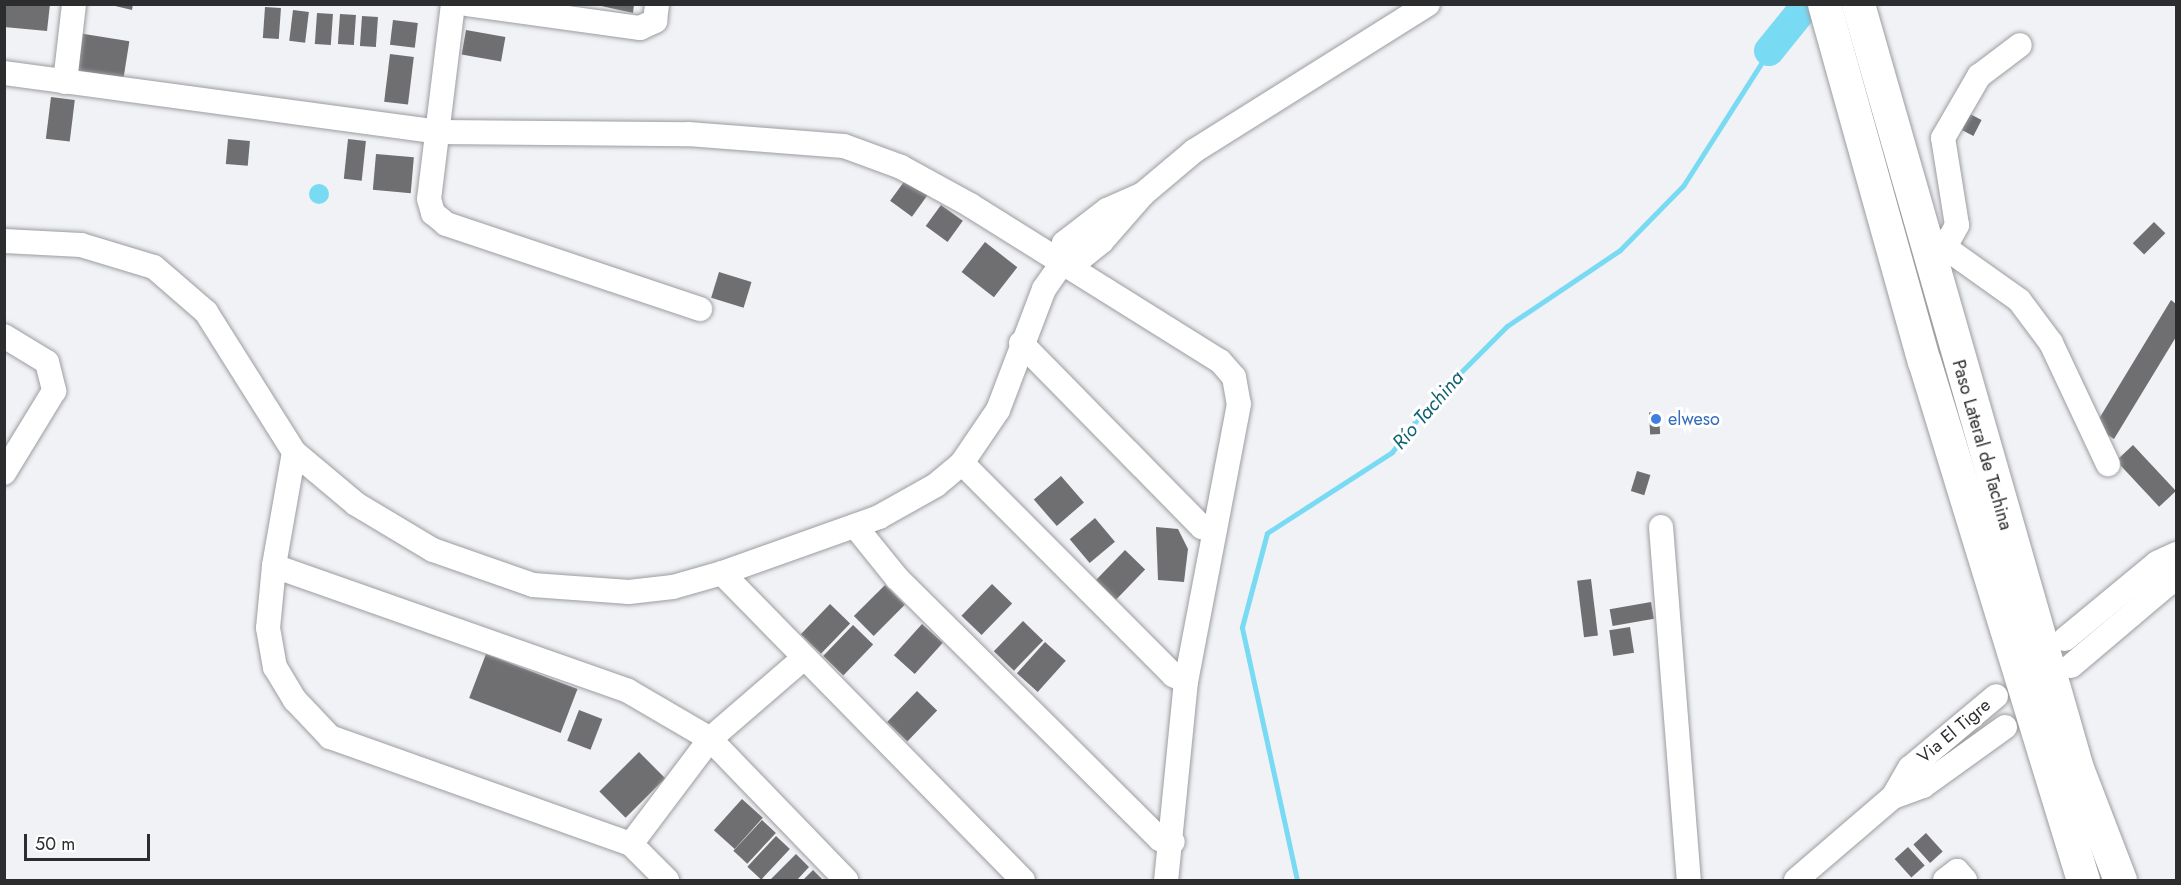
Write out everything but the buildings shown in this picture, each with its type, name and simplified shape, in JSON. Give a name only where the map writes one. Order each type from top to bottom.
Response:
[{"type":"highway","name":"Paso Lateral de Tachina","points":[[1824,4],[1857,123],[1893,193],[1932,238],[2077,768],[2120,880]]},
{"type":"highway","name":"Paso Lateral de Tachina","points":[[1858,4],[1882,95],[1893,193],[2054,796],[2084,880]]},
{"type":"street","points":[[65,82],[74,4]]},
{"type":"street","points":[[453,4],[429,199],[446,224],[700,309]]},
{"type":"street","points":[[467,4],[640,28],[655,21],[657,4]]},
{"type":"street","points":[[4,241],[81,245],[125,255],[178,285],[206,312],[294,452],[382,520],[433,550],[491,574],[579,591],[629,592],[674,587],[722,573],[855,526],[908,501],[962,463],[998,410],[1044,288],[1062,263],[1064,243],[1075,234],[1143,194],[1194,151],[1428,4]]},
{"type":"street","points":[[2020,45],[1979,76],[1954,137],[1957,225],[1932,238],[2019,300],[2051,343],[2108,464]]},
{"type":"street","points":[[4,73],[438,132],[688,134],[844,146],[901,167],[1220,361],[1234,377],[1239,404],[1186,681],[1173,842],[1166,880]]},
{"type":"street","points":[[4,336],[47,362],[54,391],[4,473]]},
{"type":"street","points":[[1021,344],[1202,526],[1214,531]]},
{"type":"street","points":[[294,452],[274,566],[268,628],[275,667],[294,700],[330,737],[631,844],[667,880]]},
{"type":"street","points":[[962,463],[1173,675],[1186,681]]},
{"type":"street","points":[[855,526],[897,578],[1160,839],[1173,842]]},
{"type":"street","points":[[1661,527],[1689,880]]},
{"type":"street","points":[[2065,639],[2157,563],[2176,555]]},
{"type":"street","points":[[274,566],[628,691],[710,739],[846,880]]},
{"type":"street","points":[[2071,666],[2168,585],[2176,571]]},
{"type":"street","points":[[722,573],[1023,880]]},
{"type":"street","points":[[631,844],[710,739],[804,658]]},
{"type":"street","name":"Via El Tigre","points":[[1796,880],[1893,797],[1910,768],[1996,696]]},
{"type":"street","name":"Via El Tigre","points":[[1893,797],[1923,786],[2005,727]]},
{"type":"street","points":[[1946,880],[1957,871],[1965,880]]},
{"type":"water","points":[[319,184],[326,187],[329,194],[326,201],[319,204],[312,201],[309,194],[312,187]]},
{"type":"waterway","name":"Río Tachina","points":[[1769,51],[1807,4]]},
{"type":"waterway","name":"Río Tachina","points":[[1297,880],[1242,627],[1267,533],[1392,452],[1428,405],[1507,326],[1620,250],[1683,186],[1769,51]]},
{"type":"place","name":"elweso","points":[[1656,419]]}]
